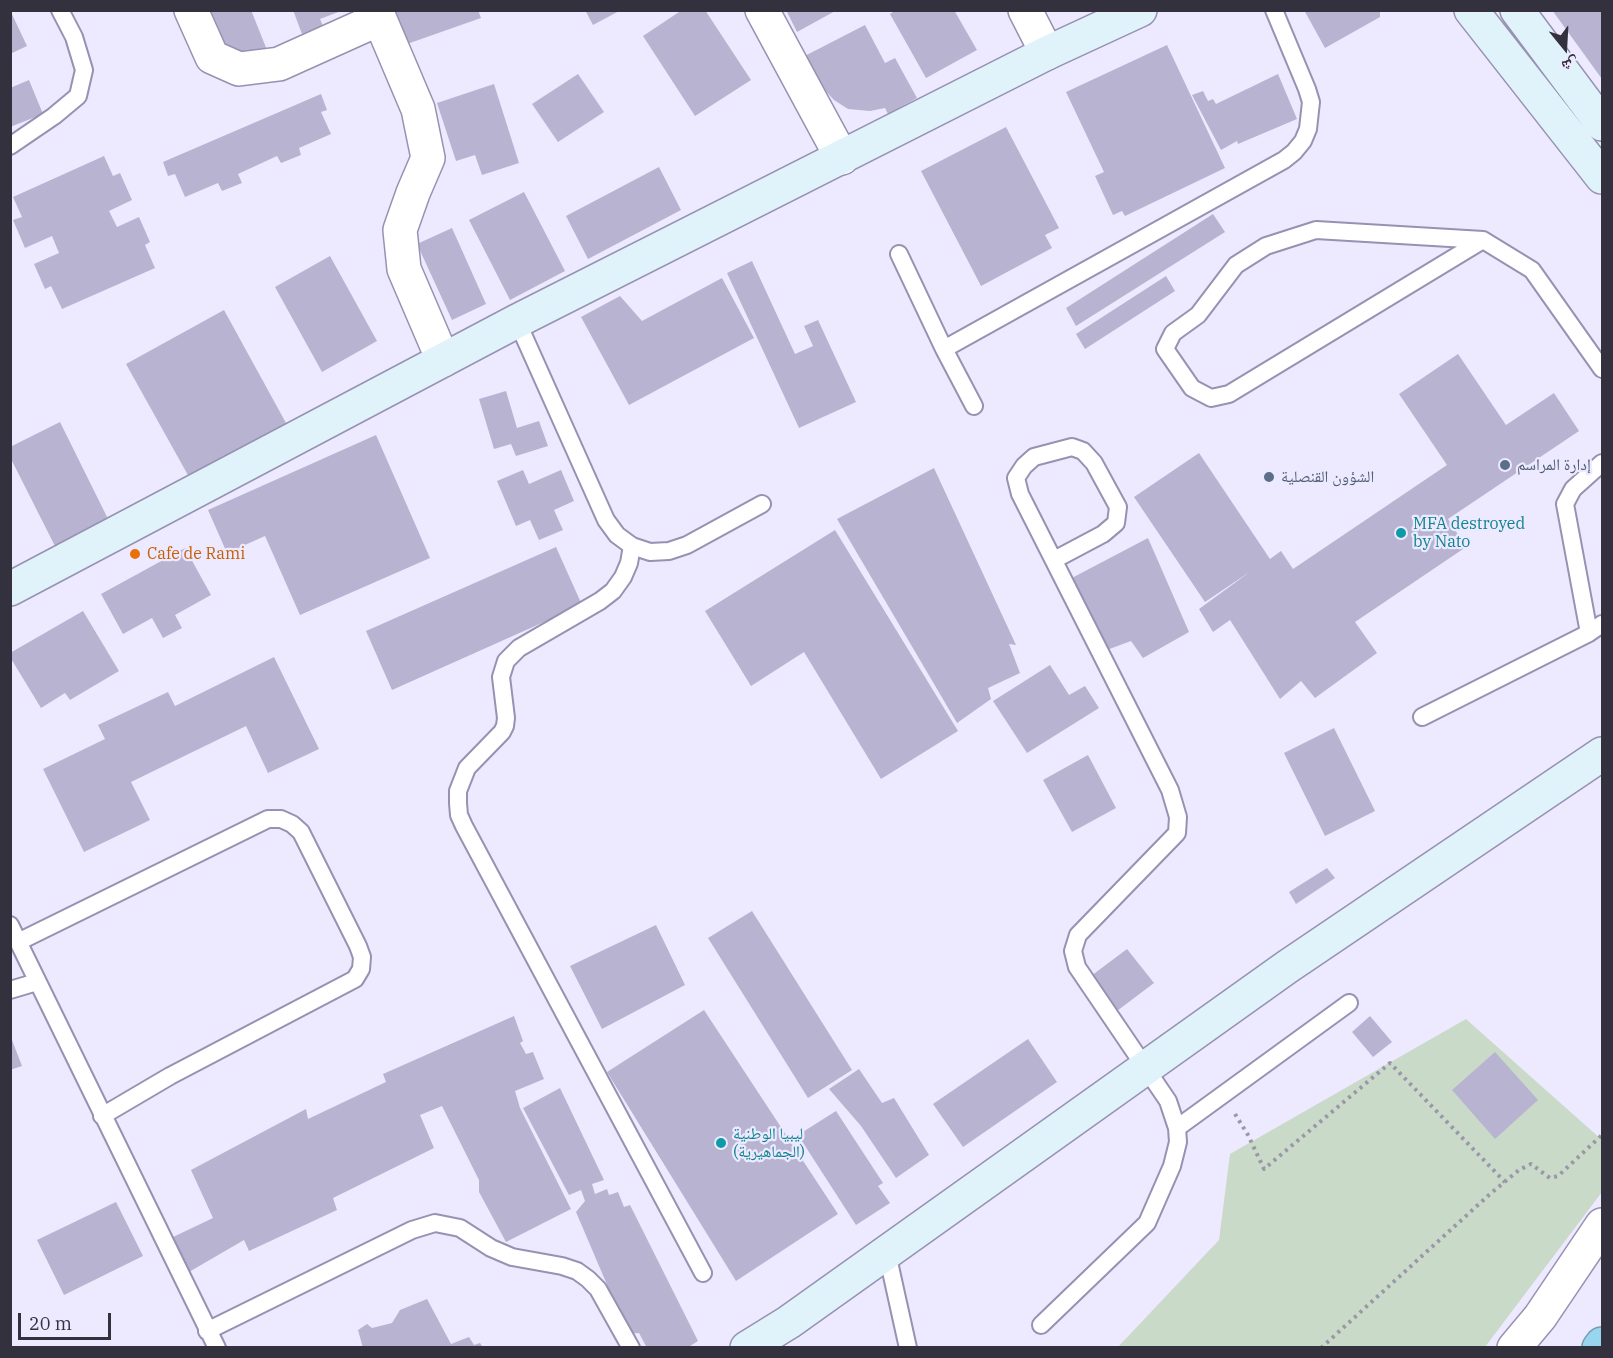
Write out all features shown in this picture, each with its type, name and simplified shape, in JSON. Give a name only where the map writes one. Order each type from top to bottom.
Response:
[{"type":"highway","points":[[1599,1347],[1602,1344]]},
{"type":"main road","points":[[10,589],[517,321],[1047,53],[1140,10]]},
{"type":"main road","points":[[1471,10],[1602,177]]},
{"type":"main road","points":[[1517,10],[1602,124]]},
{"type":"main road","points":[[747,1347],[789,1322],[1287,967],[1602,754]]},
{"type":"street","points":[[191,10],[212,57],[239,69],[279,64],[378,15],[418,109],[428,158],[412,193],[400,230],[404,269],[443,360]]},
{"type":"street","points":[[762,10],[842,158]]},
{"type":"street","points":[[1025,10],[1047,53]]},
{"type":"street","points":[[1514,1347],[1540,1317],[1602,1225]]},
{"type":"lane","points":[[10,146],[54,116],[78,96],[84,70],[74,37],[60,10]]},
{"type":"lane","points":[[944,349],[1284,160],[1294,152],[1303,141],[1308,129],[1311,102],[1274,10]]},
{"type":"lane","points":[[1483,240],[1229,394],[1211,398],[1192,388],[1165,349],[1173,333],[1198,315],[1236,265],[1266,246],[1316,230],[1483,240],[1532,270],[1602,369]]},
{"type":"lane","points":[[899,254],[944,349],[974,405]]},
{"type":"lane","points":[[517,321],[606,520],[617,535],[632,546],[650,552],[669,551],[687,545],[762,504]]},
{"type":"lane","points":[[1041,1325],[1146,1223],[1172,1167],[1178,1142],[1177,1128],[1168,1101],[1077,967],[1073,951],[1078,935],[1177,833],[1178,817],[1170,790],[1020,494],[1016,478],[1024,466],[1034,457],[1072,447],[1083,451],[1094,462],[1118,507],[1116,523],[1103,534],[1054,560]]},
{"type":"lane","points":[[1422,717],[1595,629],[1565,504],[1573,489],[1602,463]]},
{"type":"lane","points":[[632,546],[629,563],[613,591],[600,601],[519,648],[506,661],[501,677],[505,726],[502,732],[467,768],[458,791],[458,803],[464,826],[703,1273]]},
{"type":"lane","points":[[18,942],[268,819],[280,819],[292,824],[301,832],[358,946],[362,957],[361,969],[355,979],[170,1076],[102,1116]]},
{"type":"lane","points":[[10,925],[207,1331],[217,1347]]},
{"type":"lane","points":[[10,990],[37,982]]},
{"type":"lane","points":[[1177,1128],[1349,1003]]},
{"type":"lane","points":[[207,1331],[412,1230],[435,1223],[460,1228],[491,1248],[512,1257],[577,1271],[598,1289],[631,1347]]},
{"type":"lane","points":[[887,1252],[908,1347]]},
{"type":"path","points":[[1222,1095],[1248,1135],[1264,1169],[1390,1063],[1505,1182]]},
{"type":"path","points":[[1321,1347],[1505,1182],[1531,1164],[1550,1178],[1558,1176],[1602,1135]]},
{"type":"green space","points":[[1466,1019],[1602,1140],[1602,1192],[1485,1347],[1117,1348],[1219,1240],[1230,1154]]},
{"type":"building","points":[[10,10],[27,46],[10,54]]},
{"type":"building","points":[[200,10],[251,10],[267,50],[248,58],[244,51],[226,58]]},
{"type":"building","points":[[293,10],[341,11],[320,19],[323,26],[302,34]]},
{"type":"building","points":[[395,10],[478,10],[481,18],[407,44]]},
{"type":"building","points":[[585,10],[621,10],[593,25]]},
{"type":"building","points":[[682,10],[705,10],[751,80],[695,116],[643,36]]},
{"type":"building","points":[[786,10],[837,10],[797,32]]},
{"type":"building","points":[[896,10],[954,10],[977,50],[926,78],[890,14]]},
{"type":"building","points":[[1304,10],[1380,10],[1380,17],[1325,48]]},
{"type":"building","points":[[1552,10],[1602,10],[1602,79]]},
{"type":"building","points":[[865,25],[885,63],[895,58],[917,98],[888,114],[885,108],[870,111],[848,109],[834,100],[797,60]]},
{"type":"building","points":[[1167,45],[1225,168],[1125,216],[1122,211],[1113,215],[1095,176],[1104,172],[1066,92]]},
{"type":"building","points":[[578,74],[604,112],[558,142],[532,104]]},
{"type":"building","points":[[1278,74],[1297,119],[1238,144],[1237,141],[1221,150],[1192,95],[1203,91],[1208,101],[1213,99],[1216,104]]},
{"type":"building","points":[[29,80],[43,114],[10,127],[10,88]]},
{"type":"building","points":[[494,84],[519,163],[482,175],[475,155],[456,161],[437,103]]},
{"type":"building","points":[[321,94],[327,110],[321,112],[331,134],[299,148],[301,155],[281,163],[277,156],[238,174],[242,183],[222,191],[218,183],[185,197],[175,174],[168,176],[163,162]]},
{"type":"building","points":[[1006,127],[1059,228],[1045,235],[1052,248],[981,286],[921,171]]},
{"type":"building","points":[[104,156],[113,176],[120,173],[132,200],[109,211],[117,227],[139,217],[150,242],[145,245],[155,268],[62,309],[51,286],[45,289],[34,264],[59,253],[52,236],[25,248],[13,220],[22,217],[13,197]]},
{"type":"building","points":[[659,167],[681,210],[588,259],[566,216]]},
{"type":"building","points":[[524,192],[565,271],[510,300],[469,220]]},
{"type":"building","points":[[1213,214],[1225,232],[1076,326],[1066,308]]},
{"type":"building","points":[[452,228],[486,304],[452,320],[417,244]]},
{"type":"building","points":[[330,256],[377,341],[322,372],[275,287]]},
{"type":"building","points":[[752,261],[795,354],[813,346],[804,326],[818,320],[856,402],[799,428],[727,273]]},
{"type":"building","points":[[1166,276],[1175,291],[1085,349],[1076,334]]},
{"type":"building","points":[[722,278],[754,338],[629,405],[581,317],[620,296],[642,321]]},
{"type":"building","points":[[224,310],[286,423],[189,477],[126,364]]},
{"type":"building","name":"MFA destroyed by Nato","points":[[1458,354],[1506,425],[1554,393],[1579,431],[1448,519],[1466,547],[1355,622],[1377,653],[1315,698],[1301,681],[1280,699],[1230,620],[1213,632],[1199,609],[1251,571],[1205,602],[1134,497],[1199,453],[1270,559],[1281,551],[1293,569],[1447,465],[1399,394]]},
{"type":"building","points":[[506,391],[517,428],[539,421],[548,446],[516,456],[511,444],[494,449],[479,399]]},
{"type":"building","points":[[60,422],[111,525],[58,552],[10,457],[10,447]]},
{"type":"building","points":[[376,435],[430,558],[300,615],[265,536],[227,553],[208,510]]},
{"type":"building","points":[[934,468],[1016,645],[1009,644],[1020,673],[988,688],[991,699],[957,723],[837,519]]},
{"type":"building","points":[[523,470],[529,484],[561,470],[574,501],[554,510],[563,530],[539,540],[530,520],[516,526],[497,481]]},
{"type":"building","points":[[835,530],[958,731],[881,779],[804,652],[751,686],[705,611]]},
{"type":"building","points":[[1148,538],[1189,632],[1143,658],[1131,641],[1104,651],[1068,580]]},
{"type":"building","points":[[556,547],[582,605],[392,690],[366,631]]},
{"type":"building","points":[[185,548],[211,595],[175,615],[182,628],[163,638],[152,618],[123,634],[101,594]]},
{"type":"building","points":[[83,611],[119,671],[70,700],[65,693],[41,708],[10,657],[10,653]]},
{"type":"building","points":[[274,657],[319,749],[268,773],[246,726],[131,782],[150,820],[84,852],[43,769],[105,739],[98,725],[168,692],[175,706]]},
{"type":"building","points":[[1050,665],[1069,695],[1085,686],[1099,708],[1027,753],[993,701]]},
{"type":"building","points":[[1334,728],[1375,811],[1325,836],[1284,753]]},
{"type":"building","points":[[1088,755],[1116,808],[1072,832],[1043,780]]},
{"type":"building","points":[[1327,868],[1335,878],[1296,904],[1289,892]]},
{"type":"building","points":[[752,911],[852,1070],[808,1098],[708,938]]},
{"type":"building","points":[[656,925],[685,985],[602,1029],[570,966]]},
{"type":"building","points":[[1127,949],[1154,983],[1113,1014],[1087,979]]},
{"type":"building","name":"ليبيا الوطنية (الجماهيرية)","points":[[704,1010],[838,1214],[736,1281],[607,1072]]},
{"type":"building","points":[[514,1016],[523,1041],[520,1043],[526,1054],[533,1052],[544,1079],[515,1091],[520,1108],[571,1209],[506,1242],[479,1192],[479,1180],[442,1106],[420,1115],[434,1148],[333,1198],[337,1210],[249,1251],[244,1240],[189,1272],[171,1238],[213,1218],[191,1170],[306,1109],[308,1119],[386,1082],[383,1074]]},
{"type":"building","points":[[1370,1016],[1392,1042],[1373,1057],[1352,1032]]},
{"type":"building","points":[[10,1035],[22,1066],[10,1070]]},
{"type":"building","points":[[1028,1039],[1057,1082],[963,1147],[933,1104]]},
{"type":"building","points":[[1495,1052],[1538,1100],[1495,1139],[1452,1090]]},
{"type":"building","points":[[859,1069],[882,1103],[894,1098],[929,1155],[896,1178],[861,1126],[829,1089]]},
{"type":"building","points":[[560,1088],[604,1180],[592,1184],[595,1194],[607,1189],[609,1195],[618,1192],[624,1207],[630,1205],[698,1341],[687,1348],[647,1348],[639,1333],[628,1334],[576,1212],[585,1201],[581,1190],[569,1195],[523,1108]]},
{"type":"building","points":[[836,1111],[883,1183],[878,1186],[890,1203],[856,1225],[798,1135]]},
{"type":"building","points":[[116,1202],[143,1256],[64,1295],[37,1240]]},
{"type":"building","points":[[427,1299],[451,1344],[469,1337],[474,1345],[480,1343],[483,1348],[363,1348],[358,1330],[367,1324],[372,1328],[392,1323],[400,1310]]},
{"type":"place","name":"إدارة المراسم","points":[[1505,465]]},
{"type":"place","name":"الشؤون القنصلية","points":[[1269,477]]},
{"type":"place","name":"MFA destroyed by Nato","points":[[1401,533]]},
{"type":"place","name":"Cafe de Rami","points":[[135,554]]},
{"type":"place","name":"ليبيا الوطنية (الجماهيرية)","points":[[721,1143]]}]
